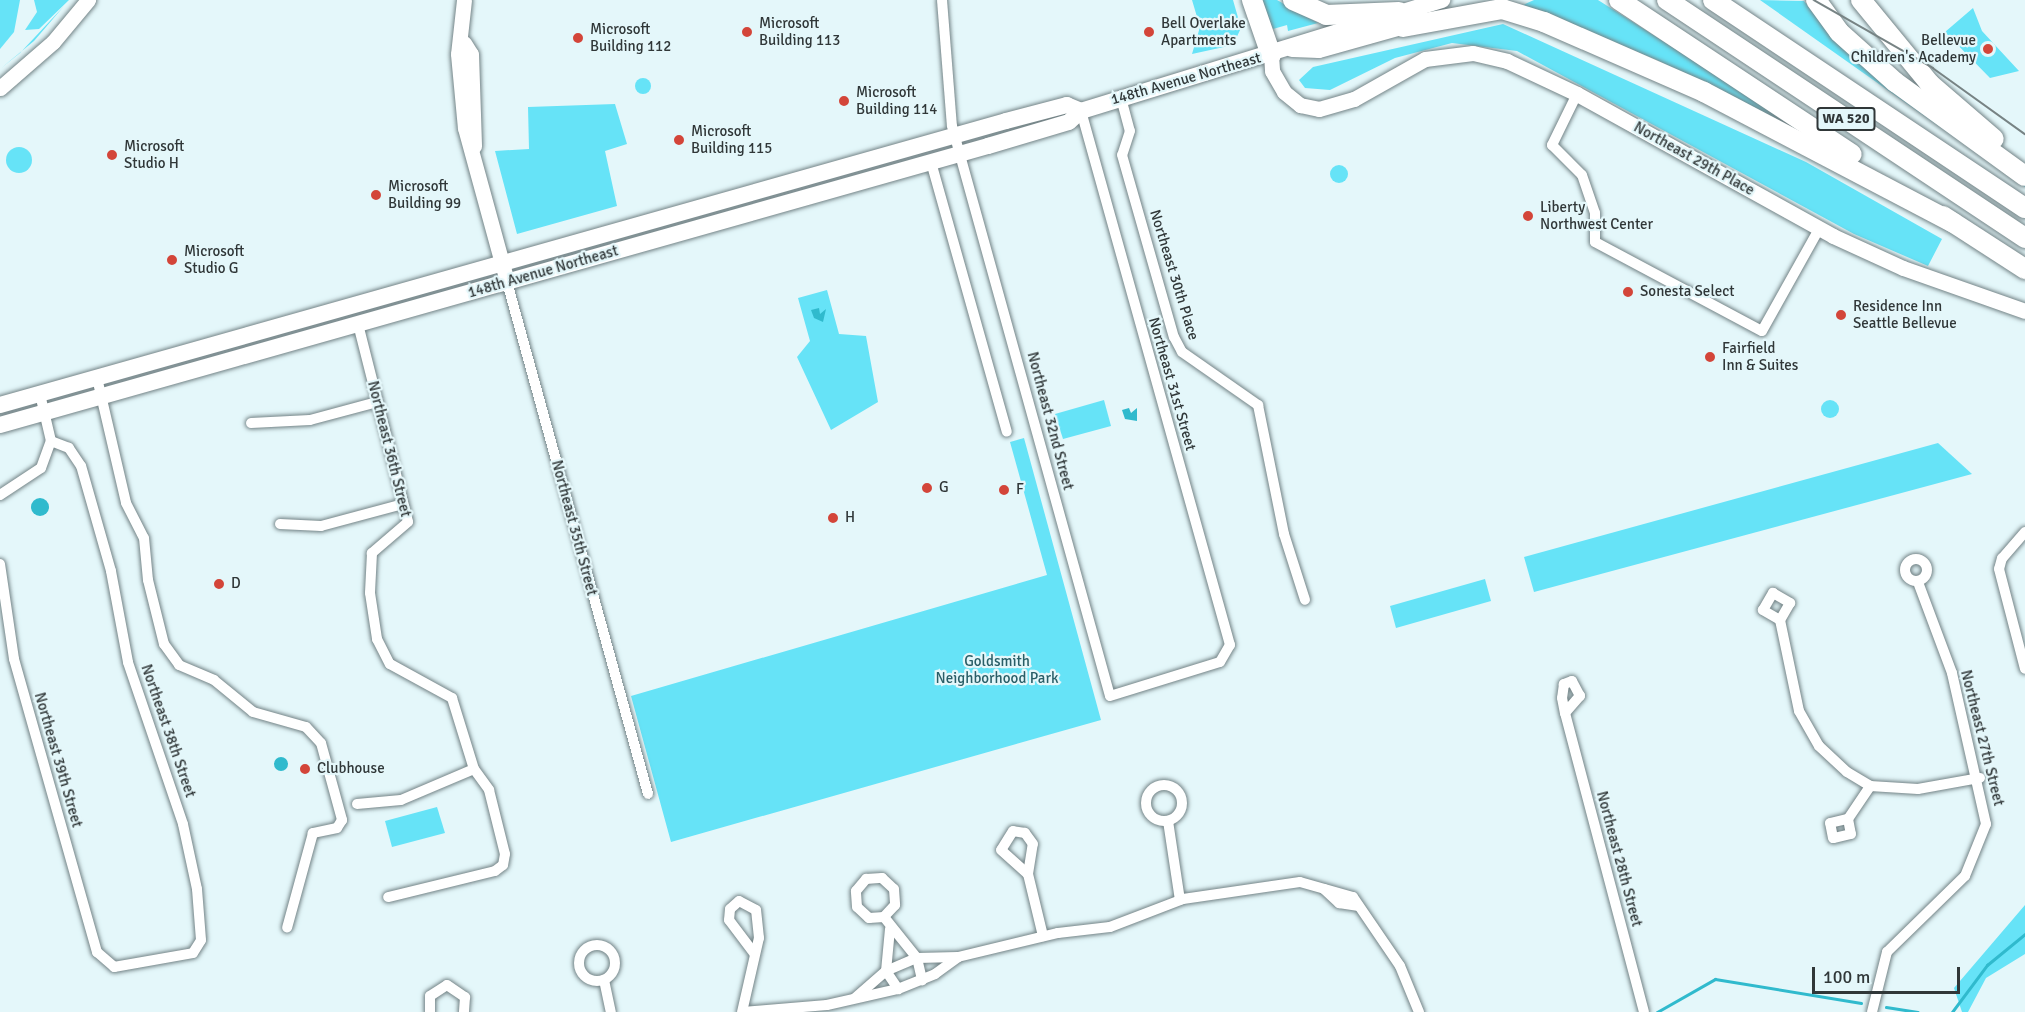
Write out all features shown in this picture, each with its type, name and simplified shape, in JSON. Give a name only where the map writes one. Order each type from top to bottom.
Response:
[{"type":"highway","points":[[1252,0],[1271,55]]},
{"type":"highway","points":[[1293,0],[1326,15],[1401,20],[1502,9],[1544,22],[1704,92],[1953,223]]},
{"type":"highway","points":[[1619,0],[2025,269]]},
{"type":"highway","name":"WA 520","points":[[1667,0],[2025,238]]},
{"type":"highway","name":"WA 520","points":[[1713,0],[2025,208]]},
{"type":"highway","points":[[1738,0],[1958,162]]},
{"type":"highway","points":[[1816,0],[1839,32],[1895,82],[2025,176]]},
{"type":"highway","points":[[1861,0],[1938,91],[2025,162]]},
{"type":"main road","name":"148th Avenue Northeast","points":[[0,424],[1069,122],[1081,111],[1292,49],[1319,50],[1401,20],[1442,0]]},
{"type":"main road","name":"148th Avenue Northeast","points":[[1401,20],[1497,0]]},
{"type":"main road","name":"148th Avenue Northeast","points":[[0,405],[955,134],[1067,105],[1081,111]]},
{"type":"street","points":[[0,88],[53,42],[88,0]]},
{"type":"street","points":[[464,0],[464,42],[471,54],[474,146],[501,261]]},
{"type":"street","name":"Northeast 32nd Street","points":[[942,0],[955,134],[1110,696]]},
{"type":"street","name":"Northeast 29th Place","points":[[1271,55],[1274,77],[1300,105],[1334,107],[1425,59],[1473,53],[1508,61],[1577,94],[1819,229],[1903,268],[2025,311]]},
{"type":"street","points":[[1577,94],[1552,145],[1582,175],[1594,213],[1594,242],[1762,331],[1819,229]]},
{"type":"street","name":"Northeast 30th Place","points":[[1121,98],[1130,131],[1122,156],[1174,337],[1182,352],[1258,405],[1284,534],[1305,600]]},
{"type":"street","name":"Northeast 31st Street","points":[[1081,111],[1230,645],[1220,662],[1110,696]]},
{"type":"street","points":[[931,162],[1007,432]]},
{"type":"street","name":"Northeast 35th Street","points":[[501,261],[648,795]]},
{"type":"street","name":"Northeast 36th Street","points":[[358,324],[407,527],[378,544],[370,561],[376,639],[390,664],[452,698],[474,769],[489,790],[503,865],[388,897]]},
{"type":"street","points":[[97,378],[126,503],[144,538],[148,580],[164,644],[179,665],[214,680],[253,712],[306,727],[321,743],[342,820],[337,828],[313,833],[287,928]]},
{"type":"street","points":[[0,495],[40,468],[51,441],[40,394]]},
{"type":"street","points":[[251,423],[310,420],[377,402]]},
{"type":"street","name":"Northeast 38th Street","points":[[51,441],[69,448],[81,466],[111,571],[128,662],[153,726],[197,889],[201,940],[197,950],[171,961],[124,967],[102,960]]},
{"type":"street","points":[[280,524],[321,526],[403,504]]},
{"type":"street","points":[[2025,532],[2002,558],[1999,569],[2025,669]]},
{"type":"street","name":"Northeast 39th Street","points":[[0,564],[14,659],[89,935],[102,960]]},
{"type":"street","name":"Northeast 27th Street","points":[[1872,1012],[1887,952],[1965,876],[1980,847],[1986,824],[1980,778],[1952,673],[1918,582]]},
{"type":"street","points":[[1780,620],[1807,728],[1833,761],[1870,786],[1918,789],[1980,778]]},
{"type":"street","name":"Northeast 28th Street","points":[[1565,713],[1644,1012]]},
{"type":"street","points":[[357,804],[401,800],[474,769]]},
{"type":"street","points":[[1848,819],[1870,786]]},
{"type":"street","points":[[1168,820],[1180,900]]},
{"type":"street","points":[[1028,874],[1043,936]]},
{"type":"street","points":[[855,998],[886,971],[917,958],[958,957],[1043,936],[1126,924],[1180,900],[1232,895],[1282,882],[1346,893],[1359,906],[1400,966],[1419,1012]]},
{"type":"street","points":[[884,917],[890,929],[917,958],[922,980]]},
{"type":"street","points":[[890,929],[886,971],[897,989]]},
{"type":"street","points":[[754,953],[742,1012],[827,1005],[897,989],[922,980],[958,957]]},
{"type":"street","points":[[604,980],[611,1012]]},
{"type":"street","points":[[430,1012],[430,996],[447,985],[461,991],[464,1012]]},
{"type":"green space","points":[[0,0],[20,0],[14,32],[0,49]]},
{"type":"green space","points":[[34,0],[69,0],[39,29],[25,30],[37,12]]},
{"type":"green space","points":[[1192,0],[1233,0],[1241,28],[1233,45],[1192,54],[1200,27]]},
{"type":"green space","points":[[1261,0],[1277,0],[1318,23],[1288,31],[1287,25],[1273,29]]},
{"type":"green space","points":[[1534,0],[1598,0],[1841,154],[1659,61],[1523,5]]},
{"type":"green space","points":[[1760,0],[1804,1],[1852,57],[2025,181],[2025,187]]},
{"type":"green space","points":[[64,6],[34,41],[22,51]]},
{"type":"green space","points":[[1973,8],[1982,31],[2019,71],[1990,78],[1945,32]]},
{"type":"green space","points":[[1503,24],[1806,162],[1942,239],[1928,266],[1854,234],[1517,51],[1452,43],[1395,58],[1330,90],[1305,88],[1299,80],[1313,67]]},
{"type":"green space","points":[[643,78],[651,86],[643,94],[635,86]]},
{"type":"green space","points":[[615,104],[627,144],[605,151],[617,206],[517,234],[495,151],[529,149],[528,107]]},
{"type":"green space","points":[[19,147],[29,150],[32,160],[29,170],[19,173],[9,170],[6,160],[9,150]]},
{"type":"green space","points":[[1335,165],[1343,165],[1348,170],[1346,181],[1335,183],[1330,178],[1330,170]]},
{"type":"green space","points":[[827,290],[839,334],[866,336],[878,402],[831,430],[797,357],[810,341],[798,298]]},
{"type":"green space","points":[[1104,400],[1111,426],[1063,439],[1055,414]]},
{"type":"green space","points":[[1826,400],[1834,400],[1839,405],[1837,416],[1826,418],[1821,413],[1821,405]]},
{"type":"green space","name":"Goldsmith Neighborhood Park","points":[[1024,438],[1101,720],[671,842],[631,696],[1047,575],[1010,442]]},
{"type":"green space","points":[[1938,443],[1972,474],[1534,592],[1524,557]]},
{"type":"green space","points":[[1485,579],[1491,601],[1396,628],[1390,606]]},
{"type":"green space","points":[[437,807],[445,833],[392,847],[385,821]]},
{"type":"green space","points":[[2025,905],[2025,954],[1986,978],[1968,1012],[1962,1012],[1954,988]]},
{"type":"shaded area","points":[[819,308],[820,314],[826,309],[823,322],[814,318],[811,310]]},
{"type":"shaded area","points":[[1129,408],[1131,413],[1137,408],[1137,421],[1125,419],[1122,410]]},
{"type":"shaded area","points":[[40,498],[46,501],[49,507],[46,513],[40,516],[34,513],[31,507],[34,501]]},
{"type":"shaded area","points":[[278,757],[284,757],[288,764],[284,771],[278,771],[274,767],[274,761]]},
{"type":"waterway","points":[[1952,1012],[1987,965],[2025,934]]},
{"type":"waterway","points":[[1657,1012],[1715,979],[1861,1003]]},
{"type":"waterway","points":[[1886,1007],[1918,1012]]},
{"type":"tram line","points":[[1814,0],[1933,68],[2025,134]]},
{"type":"place","name":"Microsoft Building 113","points":[[747,32]]},
{"type":"place","name":"Bell Overlake Apartments","points":[[1149,32]]},
{"type":"place","name":"Microsoft Building 112","points":[[578,38]]},
{"type":"place","name":"Bellevue Children's Academy","points":[[1988,49]]},
{"type":"place","name":"Microsoft Building 114","points":[[844,101]]},
{"type":"place","name":"Microsoft Building 115","points":[[679,140]]},
{"type":"place","name":"Microsoft Studio H","points":[[112,155]]},
{"type":"place","name":"Microsoft Building 99","points":[[376,195]]},
{"type":"place","name":"Liberty Northwest Center","points":[[1528,216]]},
{"type":"place","name":"Microsoft Studio G","points":[[172,260]]},
{"type":"place","name":"Sonesta Select","points":[[1628,292]]},
{"type":"place","name":"Residence Inn Seattle Bellevue","points":[[1841,315]]},
{"type":"place","name":"Fairfield Inn & Suites","points":[[1710,357]]},
{"type":"place","name":"G","points":[[927,488]]},
{"type":"place","name":"F","points":[[1004,490]]},
{"type":"place","name":"H","points":[[833,518]]},
{"type":"place","name":"D","points":[[219,584]]},
{"type":"place","name":"Clubhouse","points":[[305,769]]}]
